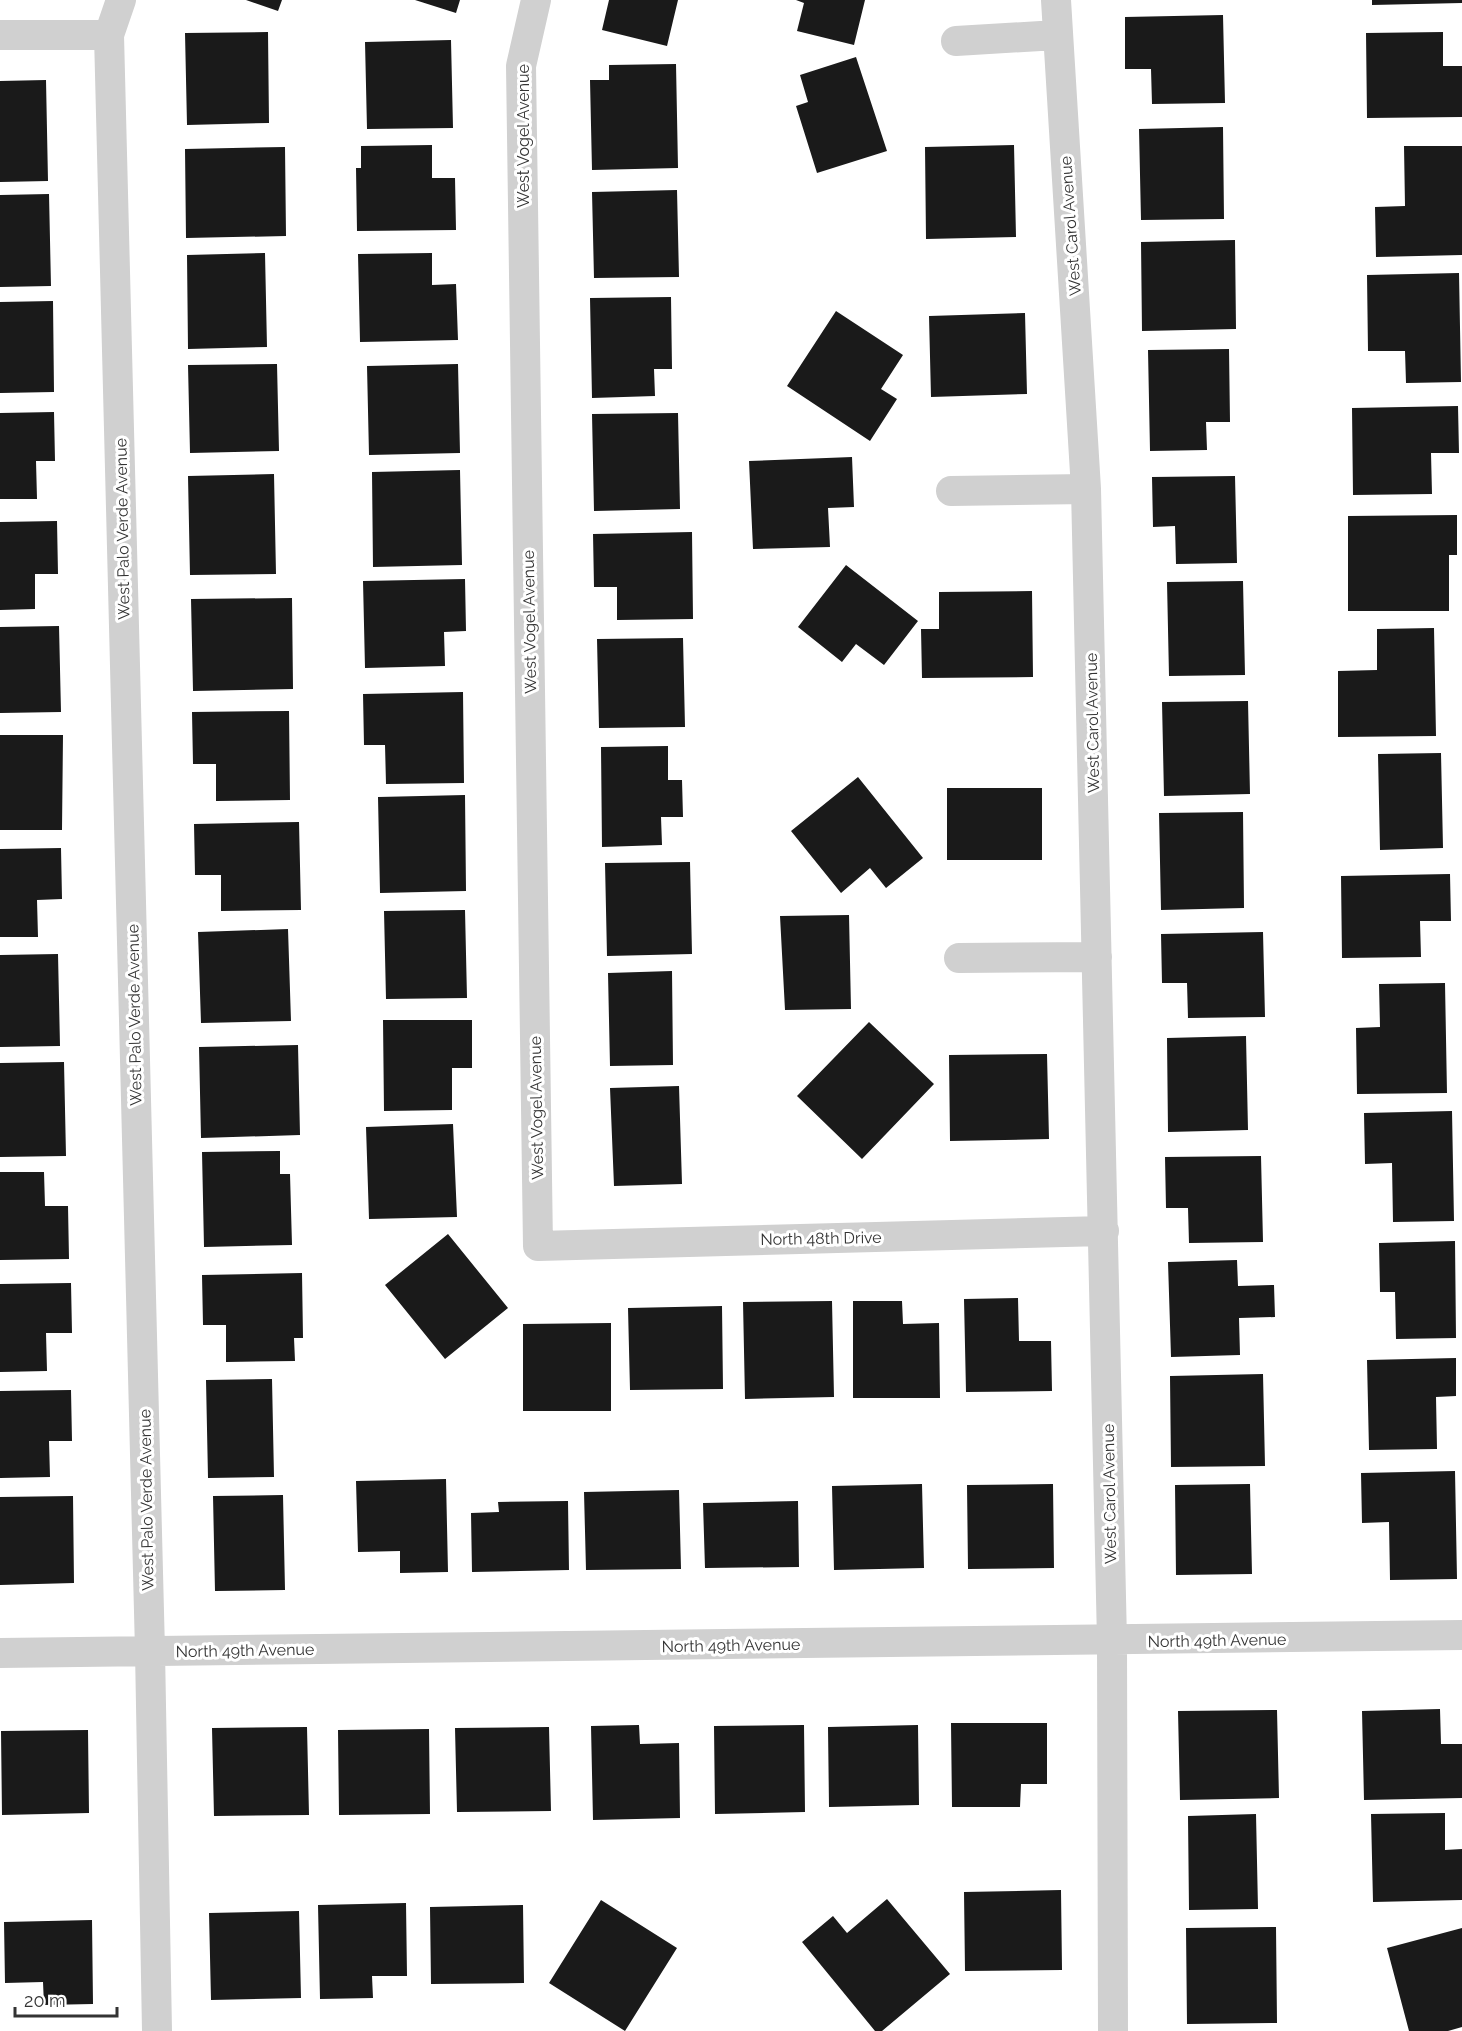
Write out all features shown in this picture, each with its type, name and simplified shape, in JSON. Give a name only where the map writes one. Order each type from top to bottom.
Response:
[{"type":"street","name":"West Palo Verde Avenue","points":[[121,0],[109,35],[150,1651],[157,2031]]},
{"type":"street","name":"West Vogel Avenue","points":[[536,0],[521,66],[538,1245]]},
{"type":"street","name":"West Carol Avenue","points":[[1056,0],[1086,489],[1112,1641],[1113,2031]]},
{"type":"street","points":[[0,35],[109,35]]},
{"type":"street","points":[[956,41],[1057,35]]},
{"type":"street","points":[[951,491],[1086,489]]},
{"type":"street","points":[[959,958],[1097,957]]},
{"type":"street","name":"North 48th Drive","points":[[538,1245],[1104,1231]]},
{"type":"street","name":"North 49th Avenue","points":[[0,1653],[1462,1635]]},
{"type":"building","points":[[246,0],[282,0],[278,11]]},
{"type":"building","points":[[415,0],[460,0],[456,13]]},
{"type":"building","points":[[609,0],[678,0],[667,46],[602,30]]},
{"type":"building","points":[[796,0],[865,0],[854,45],[797,31],[804,3]]},
{"type":"building","points":[[1372,0],[1462,0],[1462,3],[1372,5]]},
{"type":"building","points":[[1223,15],[1225,103],[1152,104],[1151,69],[1125,69],[1125,17]]},
{"type":"building","points":[[268,32],[269,123],[187,125],[185,33]]},
{"type":"building","points":[[1443,32],[1443,66],[1462,66],[1462,117],[1367,118],[1366,33]]},
{"type":"building","points":[[451,40],[453,128],[367,129],[365,42]]},
{"type":"building","points":[[856,57],[887,151],[817,173],[796,106],[808,102],[800,75]]},
{"type":"building","points":[[676,64],[678,168],[592,170],[590,80],[609,80],[609,65]]},
{"type":"building","points":[[46,80],[48,181],[0,182],[0,81]]},
{"type":"building","points":[[1223,127],[1224,219],[1141,220],[1139,129]]},
{"type":"building","points":[[432,145],[432,178],[455,178],[456,230],[357,231],[356,168],[361,168],[361,146]]},
{"type":"building","points":[[1014,145],[1016,237],[926,239],[925,147]]},
{"type":"building","points":[[1404,146],[1462,146],[1462,255],[1376,257],[1375,207],[1405,206]]},
{"type":"building","points":[[285,147],[286,236],[186,238],[185,149]]},
{"type":"building","points":[[677,190],[679,277],[594,278],[592,192]]},
{"type":"building","points":[[49,194],[51,286],[0,287],[0,195]]},
{"type":"building","points":[[1235,240],[1236,329],[1142,331],[1141,242]]},
{"type":"building","points":[[265,253],[267,347],[188,349],[187,255]]},
{"type":"building","points":[[432,253],[432,285],[456,284],[458,340],[360,342],[358,254]]},
{"type":"building","points":[[1459,273],[1461,382],[1406,383],[1405,351],[1368,351],[1367,275]]},
{"type":"building","points":[[671,297],[672,369],[654,369],[655,396],[592,398],[590,298]]},
{"type":"building","points":[[53,301],[54,392],[0,393],[0,302]]},
{"type":"building","points":[[836,311],[903,355],[881,389],[897,399],[870,441],[787,386]]},
{"type":"building","points":[[1025,313],[1027,394],[931,397],[929,316]]},
{"type":"building","points":[[1229,349],[1230,422],[1206,422],[1207,450],[1150,451],[1148,350]]},
{"type":"building","points":[[277,364],[279,451],[190,453],[188,365]]},
{"type":"building","points":[[458,364],[460,453],[369,455],[367,366]]},
{"type":"building","points":[[1458,406],[1459,453],[1431,453],[1432,494],[1353,495],[1352,408]]},
{"type":"building","points":[[54,412],[55,461],[36,461],[37,499],[0,499],[0,413]]},
{"type":"building","points":[[678,413],[680,509],[594,511],[592,414]]},
{"type":"building","points":[[852,457],[854,507],[828,508],[830,547],[753,549],[749,461]]},
{"type":"building","points":[[460,470],[462,565],[373,567],[372,472]]},
{"type":"building","points":[[274,474],[276,574],[190,575],[188,476]]},
{"type":"building","points":[[1235,476],[1237,563],[1176,564],[1175,526],[1153,527],[1152,477]]},
{"type":"building","points":[[1457,515],[1457,555],[1449,555],[1449,611],[1348,611],[1348,516]]},
{"type":"building","points":[[57,521],[58,574],[35,574],[35,609],[0,610],[0,522]]},
{"type":"building","points":[[692,532],[693,619],[617,620],[617,587],[594,587],[593,534]]},
{"type":"building","points":[[846,565],[918,621],[884,665],[856,644],[842,662],[798,627]]},
{"type":"building","points":[[465,579],[466,631],[444,632],[445,666],[365,668],[363,581]]},
{"type":"building","points":[[1243,581],[1245,675],[1169,676],[1167,582]]},
{"type":"building","points":[[1032,591],[1033,677],[922,678],[921,629],[939,629],[939,592]]},
{"type":"building","points":[[292,598],[293,689],[193,691],[191,599]]},
{"type":"building","points":[[59,626],[61,712],[0,713],[0,627]]},
{"type":"building","points":[[1434,628],[1436,736],[1338,737],[1338,671],[1377,670],[1377,629]]},
{"type":"building","points":[[683,638],[685,727],[599,728],[597,639]]},
{"type":"building","points":[[463,692],[464,783],[386,784],[385,745],[364,745],[363,694]]},
{"type":"building","points":[[1248,701],[1250,794],[1164,796],[1162,702]]},
{"type":"building","points":[[289,711],[290,800],[216,801],[216,764],[193,764],[192,712]]},
{"type":"building","points":[[0,735],[63,735],[62,830],[0,830]]},
{"type":"building","points":[[668,746],[668,780],[682,780],[683,817],[661,817],[662,845],[602,847],[601,747]]},
{"type":"building","points":[[1441,753],[1443,848],[1380,850],[1378,754]]},
{"type":"building","points":[[858,777],[923,858],[886,888],[870,868],[841,893],[791,831]]},
{"type":"building","points":[[947,788],[1042,788],[1042,860],[947,860]]},
{"type":"building","points":[[465,795],[466,891],[380,893],[378,797]]},
{"type":"building","points":[[1243,812],[1244,908],[1161,910],[1159,813]]},
{"type":"building","points":[[299,822],[301,910],[221,911],[221,875],[195,875],[194,824]]},
{"type":"building","points":[[61,848],[62,899],[37,900],[38,937],[0,937],[0,849]]},
{"type":"building","points":[[690,862],[692,954],[607,956],[605,863]]},
{"type":"building","points":[[1450,874],[1451,921],[1420,921],[1421,957],[1342,958],[1341,876]]},
{"type":"building","points":[[465,910],[467,998],[386,999],[384,911]]},
{"type":"building","points":[[849,915],[851,1009],[785,1010],[780,916]]},
{"type":"building","points":[[288,929],[291,1021],[201,1023],[198,932]]},
{"type":"building","points":[[1263,932],[1265,1017],[1188,1018],[1187,983],[1162,983],[1161,934]]},
{"type":"building","points":[[58,954],[60,1046],[0,1047],[0,955]]},
{"type":"building","points":[[672,971],[673,1065],[610,1066],[608,973]]},
{"type":"building","points":[[1445,983],[1447,1093],[1357,1094],[1356,1028],[1380,1027],[1379,984]]},
{"type":"building","points":[[383,1020],[472,1020],[472,1068],[452,1068],[452,1110],[384,1111]]},
{"type":"building","points":[[869,1022],[934,1084],[862,1159],[797,1096]]},
{"type":"building","points":[[1246,1036],[1248,1130],[1168,1132],[1167,1038]]},
{"type":"building","points":[[298,1045],[300,1135],[201,1138],[199,1047]]},
{"type":"building","points":[[1047,1054],[1049,1139],[950,1141],[949,1055]]},
{"type":"building","points":[[64,1062],[66,1156],[0,1157],[0,1063]]},
{"type":"building","points":[[679,1086],[682,1184],[614,1186],[610,1088]]},
{"type":"building","points":[[1452,1111],[1454,1221],[1393,1222],[1392,1163],[1365,1164],[1364,1113]]},
{"type":"building","points":[[453,1124],[457,1217],[369,1219],[366,1127]]},
{"type":"building","points":[[280,1151],[280,1174],[290,1174],[292,1245],[204,1247],[202,1152]]},
{"type":"building","points":[[1261,1156],[1263,1242],[1189,1243],[1188,1208],[1166,1208],[1165,1157]]},
{"type":"building","points":[[0,1172],[44,1172],[45,1206],[68,1206],[69,1259],[0,1260]]},
{"type":"building","points":[[448,1234],[508,1308],[445,1359],[385,1285]]},
{"type":"building","points":[[1455,1241],[1456,1338],[1396,1339],[1395,1292],[1380,1292],[1379,1243]]},
{"type":"building","points":[[1237,1260],[1238,1286],[1274,1285],[1275,1317],[1239,1318],[1240,1355],[1171,1357],[1168,1262]]},
{"type":"building","points":[[302,1273],[303,1338],[294,1338],[295,1361],[226,1362],[226,1325],[203,1325],[202,1275]]},
{"type":"building","points":[[71,1283],[72,1333],[46,1333],[47,1371],[0,1372],[0,1284]]},
{"type":"building","points":[[1018,1298],[1019,1341],[1051,1341],[1052,1391],[966,1392],[964,1299]]},
{"type":"building","points":[[832,1301],[834,1397],[745,1399],[743,1302]]},
{"type":"building","points":[[853,1301],[902,1301],[903,1324],[939,1323],[940,1398],[853,1398]]},
{"type":"building","points":[[722,1306],[723,1389],[630,1390],[628,1308]]},
{"type":"building","points":[[611,1323],[611,1411],[523,1411],[523,1324]]},
{"type":"building","points":[[1456,1358],[1456,1396],[1436,1397],[1437,1449],[1369,1450],[1367,1360]]},
{"type":"building","points":[[1263,1374],[1265,1466],[1171,1467],[1170,1376]]},
{"type":"building","points":[[272,1379],[274,1477],[208,1478],[206,1380]]},
{"type":"building","points":[[71,1390],[72,1441],[49,1441],[50,1477],[0,1478],[0,1391]]},
{"type":"building","points":[[1455,1471],[1457,1579],[1390,1580],[1389,1522],[1362,1523],[1361,1473]]},
{"type":"building","points":[[446,1479],[448,1572],[400,1573],[400,1551],[358,1552],[356,1481]]},
{"type":"building","points":[[922,1484],[924,1568],[834,1570],[832,1486]]},
{"type":"building","points":[[1053,1484],[1054,1568],[968,1569],[967,1485]]},
{"type":"building","points":[[1250,1484],[1252,1574],[1176,1575],[1175,1485]]},
{"type":"building","points":[[679,1490],[681,1569],[586,1570],[584,1492]]},
{"type":"building","points":[[283,1495],[285,1590],[215,1591],[213,1496]]},
{"type":"building","points":[[73,1496],[74,1583],[0,1585],[0,1497]]},
{"type":"building","points":[[568,1501],[569,1570],[472,1572],[471,1513],[499,1512],[498,1502]]},
{"type":"building","points":[[798,1501],[799,1567],[705,1568],[703,1503]]},
{"type":"building","points":[[1440,1709],[1441,1744],[1462,1744],[1462,1798],[1364,1800],[1362,1711]]},
{"type":"building","points":[[1277,1710],[1279,1798],[1180,1800],[1178,1711]]},
{"type":"building","points":[[951,1723],[1047,1723],[1047,1784],[1021,1784],[1020,1807],[952,1807]]},
{"type":"building","points":[[639,1725],[640,1744],[679,1743],[680,1818],[593,1820],[591,1726]]},
{"type":"building","points":[[804,1725],[805,1812],[715,1814],[714,1726]]},
{"type":"building","points":[[918,1725],[919,1805],[829,1807],[828,1727]]},
{"type":"building","points":[[307,1727],[309,1815],[214,1816],[212,1728]]},
{"type":"building","points":[[549,1727],[551,1811],[457,1812],[455,1728]]},
{"type":"building","points":[[429,1729],[430,1814],[339,1815],[338,1730]]},
{"type":"building","points":[[88,1730],[89,1813],[2,1815],[1,1731]]},
{"type":"building","points":[[1445,1813],[1445,1850],[1462,1849],[1462,1900],[1373,1902],[1371,1814]]},
{"type":"building","points":[[1256,1814],[1258,1909],[1189,1910],[1188,1816]]},
{"type":"building","points":[[1061,1890],[1062,1970],[965,1971],[964,1892]]},
{"type":"building","points":[[887,1899],[950,1974],[882,2031],[875,2031],[802,1942],[833,1916],[847,1933]]},
{"type":"building","points":[[601,1900],[677,1948],[625,2031],[549,1983]]},
{"type":"building","points":[[406,1903],[407,1976],[372,1976],[373,1998],[320,1999],[318,1905]]},
{"type":"building","points":[[523,1905],[524,1983],[431,1984],[430,1907]]},
{"type":"building","points":[[299,1911],[301,1998],[211,2000],[209,1913]]},
{"type":"building","points":[[92,1920],[93,2004],[44,2005],[43,1982],[5,1983],[4,1922]]},
{"type":"building","points":[[1276,1927],[1277,2023],[1187,2024],[1186,1928]]},
{"type":"building","points":[[1462,1928],[1462,2027],[1448,2031],[1409,2031],[1387,1948]]}]
